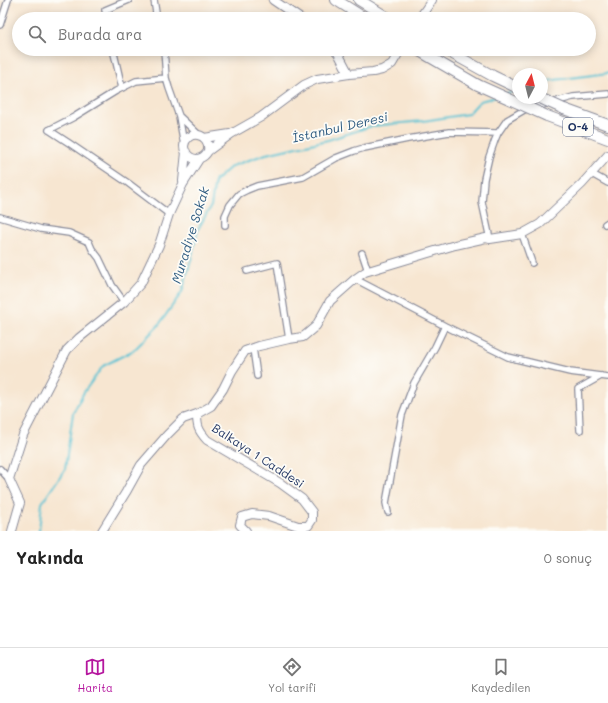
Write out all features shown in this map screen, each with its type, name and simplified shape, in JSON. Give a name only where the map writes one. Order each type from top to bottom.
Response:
[{"type":"highway","points":[[336,0],[355,12]]},
{"type":"highway","points":[[360,0],[379,12]]},
{"type":"highway","name":"O-4","points":[[428,56],[478,85],[547,116],[608,139]]},
{"type":"highway","points":[[457,56],[512,85]]},
{"type":"highway","name":"O-4","points":[[548,102],[608,125]]},
{"type":"street","points":[[0,25],[8,0]]},
{"type":"street","points":[[105,12],[105,10],[129,0]]},
{"type":"street","points":[[154,0],[156,12]]},
{"type":"street","points":[[274,0],[291,12]]},
{"type":"street","points":[[423,12],[432,0]]},
{"type":"street","points":[[115,56],[122,88]]},
{"type":"street","points":[[164,56],[166,78],[179,116],[185,149],[191,158],[199,158]]},
{"type":"street","points":[[340,56],[349,74]]},
{"type":"street","points":[[10,478],[23,435],[67,350],[79,338],[124,302],[140,283],[158,245],[183,184],[199,158],[231,134],[260,117],[304,85],[317,80],[382,70],[392,64],[397,56]]},
{"type":"street","points":[[166,78],[136,81],[49,130],[170,214]]},
{"type":"street","points":[[490,239],[482,202],[484,179],[489,157],[498,133],[506,120],[524,110],[573,97],[608,94]]},
{"type":"street","points":[[179,116],[208,143],[208,151]]},
{"type":"street","points":[[225,226],[225,216],[230,205],[239,194],[257,186],[303,177],[336,158],[354,151],[408,139],[450,132],[498,133]]},
{"type":"street","points":[[183,184],[186,141],[191,136],[231,134]]},
{"type":"street","points":[[102,531],[141,465],[183,419],[197,414],[211,406],[223,389],[232,371],[245,351],[259,346],[303,337],[316,326],[330,301],[355,279],[368,272],[455,245],[486,238],[490,239],[522,234],[540,224],[592,174],[608,155]]},
{"type":"street","points":[[592,174],[608,183]]},
{"type":"street","points":[[0,217],[41,229],[69,234],[90,242],[92,249],[99,258],[112,285],[124,302]]},
{"type":"street","points":[[522,234],[532,263]]},
{"type":"street","points":[[362,254],[368,272]]},
{"type":"street","points":[[246,271],[277,263],[289,339]]},
{"type":"street","points":[[355,279],[508,357],[570,372],[608,377]]},
{"type":"street","points":[[388,512],[386,503],[402,415],[414,382],[436,347],[445,326]]},
{"type":"street","points":[[253,348],[257,376]]},
{"type":"street","points":[[580,430],[578,389],[601,376]]},
{"type":"street","name":"Balkaya 1 Caddesi","points":[[197,414],[197,425],[201,434],[206,440],[280,483],[302,499],[312,512],[312,520],[308,526],[298,526],[268,516],[252,514],[242,517],[240,525],[246,531]]},
{"type":"street","points":[[0,469],[10,478],[20,504],[12,531]]},
{"type":"waterway","name":"İstanbul Deresi","points":[[548,81],[608,73]]},
{"type":"waterway","name":"İstanbul Deresi","points":[[506,94],[512,92]]},
{"type":"waterway","name":"Muradiye Sokak","points":[[39,531],[42,503],[65,469],[73,413],[84,392],[103,366],[134,350],[158,326],[182,292],[198,229],[211,206],[215,181],[232,166],[266,154],[328,140],[372,126],[423,121],[468,114],[480,101],[496,97]]}]
